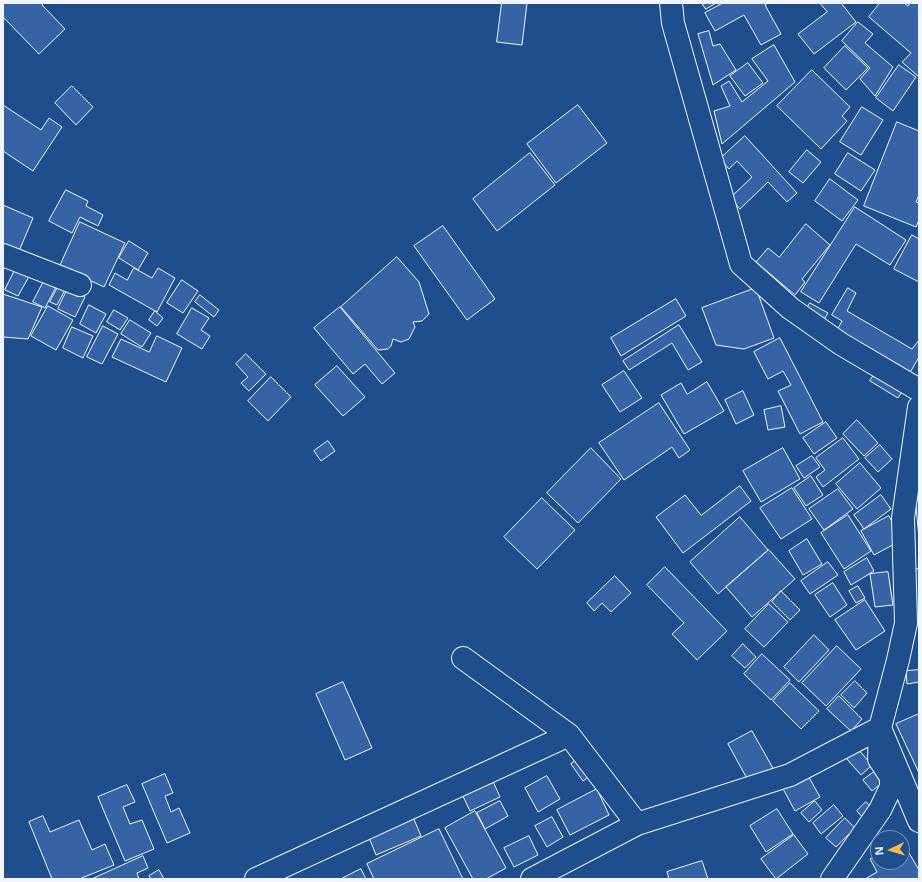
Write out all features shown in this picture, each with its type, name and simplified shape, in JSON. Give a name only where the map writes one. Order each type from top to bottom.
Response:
[{"type":"street","points":[[671,3],[673,22],[741,264],[790,308],[841,344],[919,390]]},
{"type":"street","points":[[3,254],[80,285]]},
{"type":"street","points":[[832,879],[880,810],[891,786],[891,778],[879,759],[880,728],[906,623],[903,518],[919,407]]},
{"type":"street","points":[[463,658],[569,735],[637,824]]},
{"type":"street","points":[[880,728],[919,821]]},
{"type":"street","points":[[532,879],[637,824],[790,774],[880,728]]},
{"type":"street","points":[[256,879],[569,735]]},
{"type":"building","points":[[3,3],[44,3],[42,5],[65,29],[39,54],[3,17]]},
{"type":"building","points":[[502,3],[527,3],[522,45],[497,42]]},
{"type":"building","points":[[702,3],[716,3],[706,9]]},
{"type":"building","points":[[723,3],[768,3],[765,5],[781,34],[761,45],[744,15],[715,31],[705,13]]},
{"type":"building","points":[[820,3],[841,3],[856,22],[814,54],[798,34],[827,12]]},
{"type":"building","points":[[880,3],[904,3],[908,6],[910,3],[919,3],[919,77],[902,62],[911,53],[869,17]]},
{"type":"building","points":[[858,22],[873,34],[865,43],[893,67],[875,96],[860,79],[870,68],[842,41]]},
{"type":"building","points":[[709,31],[713,46],[720,44],[736,70],[713,85],[698,34]]},
{"type":"building","points":[[774,45],[795,82],[722,144],[714,111],[730,106],[721,86],[729,81],[742,102],[768,81],[752,59]]},
{"type":"building","points":[[845,46],[868,68],[846,90],[824,68]]},
{"type":"building","points":[[748,63],[763,83],[745,96],[730,76]]},
{"type":"building","points":[[899,65],[916,77],[893,111],[876,98]]},
{"type":"building","points":[[812,70],[850,107],[842,116],[847,121],[821,149],[777,106]]},
{"type":"building","points":[[72,86],[93,107],[76,125],[55,103]]},
{"type":"building","points":[[3,105],[41,130],[49,118],[62,127],[33,171],[3,151]]},
{"type":"building","points":[[578,105],[607,143],[556,183],[527,144]]},
{"type":"building","points":[[862,107],[883,120],[861,155],[840,142]]},
{"type":"building","points":[[897,122],[919,131],[919,195],[916,202],[919,203],[919,220],[916,227],[864,206]]},
{"type":"building","points":[[745,136],[797,193],[787,202],[768,182],[740,209],[730,198],[752,177],[737,161],[729,169],[720,159]]},
{"type":"building","points":[[807,150],[821,162],[803,183],[789,172]]},
{"type":"building","points":[[530,153],[555,185],[497,231],[473,199]]},
{"type":"building","points":[[848,153],[875,170],[861,191],[835,174]]},
{"type":"building","points":[[830,179],[858,200],[842,221],[815,201]]},
{"type":"building","points":[[66,190],[88,201],[86,206],[103,215],[98,226],[80,217],[72,233],[49,221]]},
{"type":"building","points":[[3,205],[33,218],[19,251],[3,245]]},
{"type":"building","points":[[855,207],[906,240],[890,265],[856,244],[819,303],[801,292]]},
{"type":"building","points":[[80,222],[125,243],[104,287],[60,266]]},
{"type":"building","points":[[806,224],[830,245],[802,279],[805,282],[795,295],[756,262],[768,248],[779,257]]},
{"type":"building","points":[[443,226],[495,299],[467,320],[414,246]]},
{"type":"building","points":[[912,235],[919,239],[919,282],[894,269]]},
{"type":"building","points":[[129,241],[148,253],[138,270],[119,258]]},
{"type":"building","points":[[397,257],[419,282],[429,314],[422,321],[413,322],[415,327],[409,339],[401,342],[393,339],[391,346],[388,349],[378,350],[341,307]]},
{"type":"building","points":[[17,266],[31,273],[18,296],[5,290]]},
{"type":"building","points":[[134,268],[152,278],[158,268],[175,278],[157,312],[109,285],[115,273],[127,280]]},
{"type":"building","points":[[182,280],[198,291],[183,313],[167,303]]},
{"type":"building","points":[[44,281],[56,287],[45,308],[33,302]]},
{"type":"building","points":[[59,285],[66,288],[57,305],[50,302]]},
{"type":"building","points":[[68,288],[85,297],[75,317],[58,309]]},
{"type":"building","points":[[756,288],[774,338],[744,349],[716,345],[702,308]]},
{"type":"building","points":[[848,288],[856,293],[847,311],[912,349],[919,340],[919,357],[908,376],[835,334],[842,321],[832,315]]},
{"type":"building","points":[[3,294],[42,307],[28,339],[3,337]]},
{"type":"building","points":[[200,295],[219,310],[214,317],[195,302]]},
{"type":"building","points":[[676,299],[686,316],[621,356],[611,338]]},
{"type":"building","points":[[810,303],[828,313],[821,325],[803,315]]},
{"type":"building","points":[[89,305],[106,314],[96,333],[80,324]]},
{"type":"building","points":[[48,306],[73,320],[56,350],[31,336]]},
{"type":"building","points":[[340,307],[395,373],[382,384],[365,364],[353,374],[314,328]]},
{"type":"building","points":[[192,308],[209,318],[201,330],[210,336],[202,349],[177,334]]},
{"type":"building","points":[[114,310],[128,318],[120,330],[107,322]]},
{"type":"building","points":[[155,311],[163,318],[157,326],[149,320]]},
{"type":"building","points":[[130,320],[151,333],[142,347],[121,334]]},
{"type":"building","points":[[679,325],[702,362],[688,370],[672,343],[629,370],[623,361]]},
{"type":"building","points":[[103,326],[118,334],[102,364],[87,357]]},
{"type":"building","points":[[72,327],[93,336],[83,358],[63,348]]},
{"type":"building","points":[[157,336],[182,348],[166,382],[112,357],[121,339],[149,352]]},
{"type":"building","points":[[780,338],[823,422],[800,434],[778,391],[791,385],[783,371],[768,379],[754,352]]},
{"type":"building","points":[[246,354],[266,374],[249,391],[241,383],[248,377],[236,364]]},
{"type":"building","points":[[337,366],[365,397],[343,416],[315,385]]},
{"type":"building","points":[[877,370],[905,387],[898,398],[870,381]]},
{"type":"building","points":[[624,371],[642,398],[620,412],[602,385]]},
{"type":"building","points":[[271,377],[291,397],[268,421],[248,401]]},
{"type":"building","points":[[707,382],[724,411],[684,434],[661,395],[681,383],[687,394]]},
{"type":"building","points":[[743,391],[754,415],[736,424],[725,400]]},
{"type":"building","points":[[659,403],[690,450],[679,458],[672,447],[624,480],[599,443]]},
{"type":"building","points":[[781,406],[785,427],[768,430],[764,410]]},
{"type":"building","points":[[857,420],[878,443],[864,456],[843,434]]},
{"type":"building","points":[[826,422],[837,438],[814,454],[803,438]]},
{"type":"building","points":[[843,438],[859,459],[823,487],[816,477],[825,470],[816,458]]},
{"type":"building","points":[[328,441],[335,451],[321,461],[314,451]]},
{"type":"building","points":[[880,445],[892,459],[878,472],[865,458]]},
{"type":"building","points":[[591,448],[621,479],[578,523],[547,493]]},
{"type":"building","points":[[783,448],[800,479],[761,502],[743,471]]},
{"type":"building","points":[[812,456],[820,467],[804,478],[796,466]]},
{"type":"building","points":[[860,463],[881,488],[857,509],[836,484]]},
{"type":"building","points":[[811,476],[823,495],[806,506],[794,488]]},
{"type":"building","points":[[740,486],[751,501],[683,553],[656,517],[685,495],[701,515]]},
{"type":"building","points":[[792,488],[812,519],[781,539],[760,508]]},
{"type":"building","points":[[838,489],[853,509],[824,530],[809,509]]},
{"type":"building","points":[[915,491],[919,491],[919,538]]},
{"type":"building","points":[[881,495],[891,509],[864,529],[854,515]]},
{"type":"building","points":[[542,498],[575,530],[537,569],[504,537]]},
{"type":"building","points":[[848,515],[871,551],[844,569],[821,533]]},
{"type":"building","points":[[889,516],[902,540],[874,555],[861,531]]},
{"type":"building","points":[[740,517],[768,550],[718,594],[690,562]]},
{"type":"building","points":[[807,539],[822,564],[803,575],[789,551]]},
{"type":"building","points":[[769,550],[795,579],[752,617],[726,587]]},
{"type":"building","points":[[867,558],[874,571],[851,585],[844,572]]},
{"type":"building","points":[[828,562],[838,575],[810,594],[801,581]]},
{"type":"building","points":[[665,567],[727,631],[697,660],[672,634],[684,623],[647,585]]},
{"type":"building","points":[[919,569],[919,625],[913,625],[906,570]]},
{"type":"building","points":[[888,572],[893,605],[875,607],[870,574]]},
{"type":"building","points":[[615,576],[631,593],[611,612],[602,603],[594,611],[587,603]]},
{"type":"building","points":[[833,583],[847,605],[830,617],[815,595]]},
{"type":"building","points":[[858,586],[865,598],[856,603],[849,591]]},
{"type":"building","points":[[781,591],[800,610],[790,620],[772,602]]},
{"type":"building","points":[[865,600],[885,631],[856,650],[835,620]]},
{"type":"building","points":[[769,604],[788,622],[764,647],[745,629]]},
{"type":"building","points":[[814,635],[829,650],[799,682],[784,667]]},
{"type":"building","points":[[743,644],[756,657],[745,668],[732,656]]},
{"type":"building","points":[[837,646],[861,669],[826,706],[802,683]]},
{"type":"building","points":[[762,654],[790,680],[771,700],[744,674]]},
{"type":"building","points":[[919,670],[919,682],[907,684],[906,671]]},
{"type":"building","points":[[855,681],[867,693],[854,708],[841,695]]},
{"type":"building","points":[[343,682],[372,748],[345,760],[316,694]]},
{"type":"building","points":[[790,683],[819,711],[801,729],[773,701]]},
{"type":"building","points":[[839,696],[862,719],[851,731],[827,709]]},
{"type":"building","points":[[919,714],[919,773],[896,724]]},
{"type":"building","points":[[752,731],[774,770],[750,784],[728,744]]},
{"type":"building","points":[[857,748],[872,765],[861,775],[846,758]]},
{"type":"building","points":[[582,756],[594,773],[583,781],[571,764]]},
{"type":"building","points":[[877,770],[888,784],[881,790],[878,786],[872,791],[863,780]]},
{"type":"building","points":[[806,772],[820,797],[795,811],[782,787]]},
{"type":"building","points":[[165,774],[173,793],[165,796],[171,812],[179,808],[190,833],[167,843],[142,784]]},
{"type":"building","points":[[547,776],[560,799],[538,812],[525,788]]},
{"type":"building","points":[[491,777],[500,797],[470,811],[461,792]]},
{"type":"building","points":[[127,785],[135,802],[123,807],[130,824],[142,820],[154,849],[125,861],[98,797]]},
{"type":"building","points":[[597,789],[609,815],[570,835],[557,810]]},
{"type":"building","points":[[500,801],[508,816],[485,829],[477,813]]},
{"type":"building","points":[[815,801],[822,810],[809,822],[801,813]]},
{"type":"building","points":[[866,802],[874,810],[864,819],[857,811]]},
{"type":"building","points":[[834,805],[843,816],[821,834],[813,823]]},
{"type":"building","points":[[777,809],[793,834],[766,852],[750,826]]},
{"type":"building","points":[[475,811],[506,868],[486,879],[473,879],[445,828]]},
{"type":"building","points":[[43,816],[50,832],[79,820],[92,850],[105,844],[114,865],[79,879],[52,879],[29,822]]},
{"type":"building","points":[[413,817],[421,836],[376,855],[368,835]]},
{"type":"building","points":[[552,817],[563,837],[547,847],[535,826]]},
{"type":"building","points":[[845,818],[855,828],[836,847],[826,838]]},
{"type":"building","points":[[439,829],[463,879],[374,879],[367,864]]},
{"type":"building","points":[[794,835],[808,854],[776,879],[761,859]]},
{"type":"building","points":[[529,836],[538,855],[514,867],[504,848]]},
{"type":"building","points":[[910,855],[919,870],[919,879],[865,879],[877,872],[876,870],[910,870]]},
{"type":"building","points":[[143,856],[148,868],[137,873],[139,879],[92,879]]},
{"type":"building","points":[[702,861],[708,879],[669,879],[667,872]]},
{"type":"building","points":[[361,869],[366,879],[341,879]]},
{"type":"building","points":[[159,870],[164,879],[151,879],[149,876]]}]
